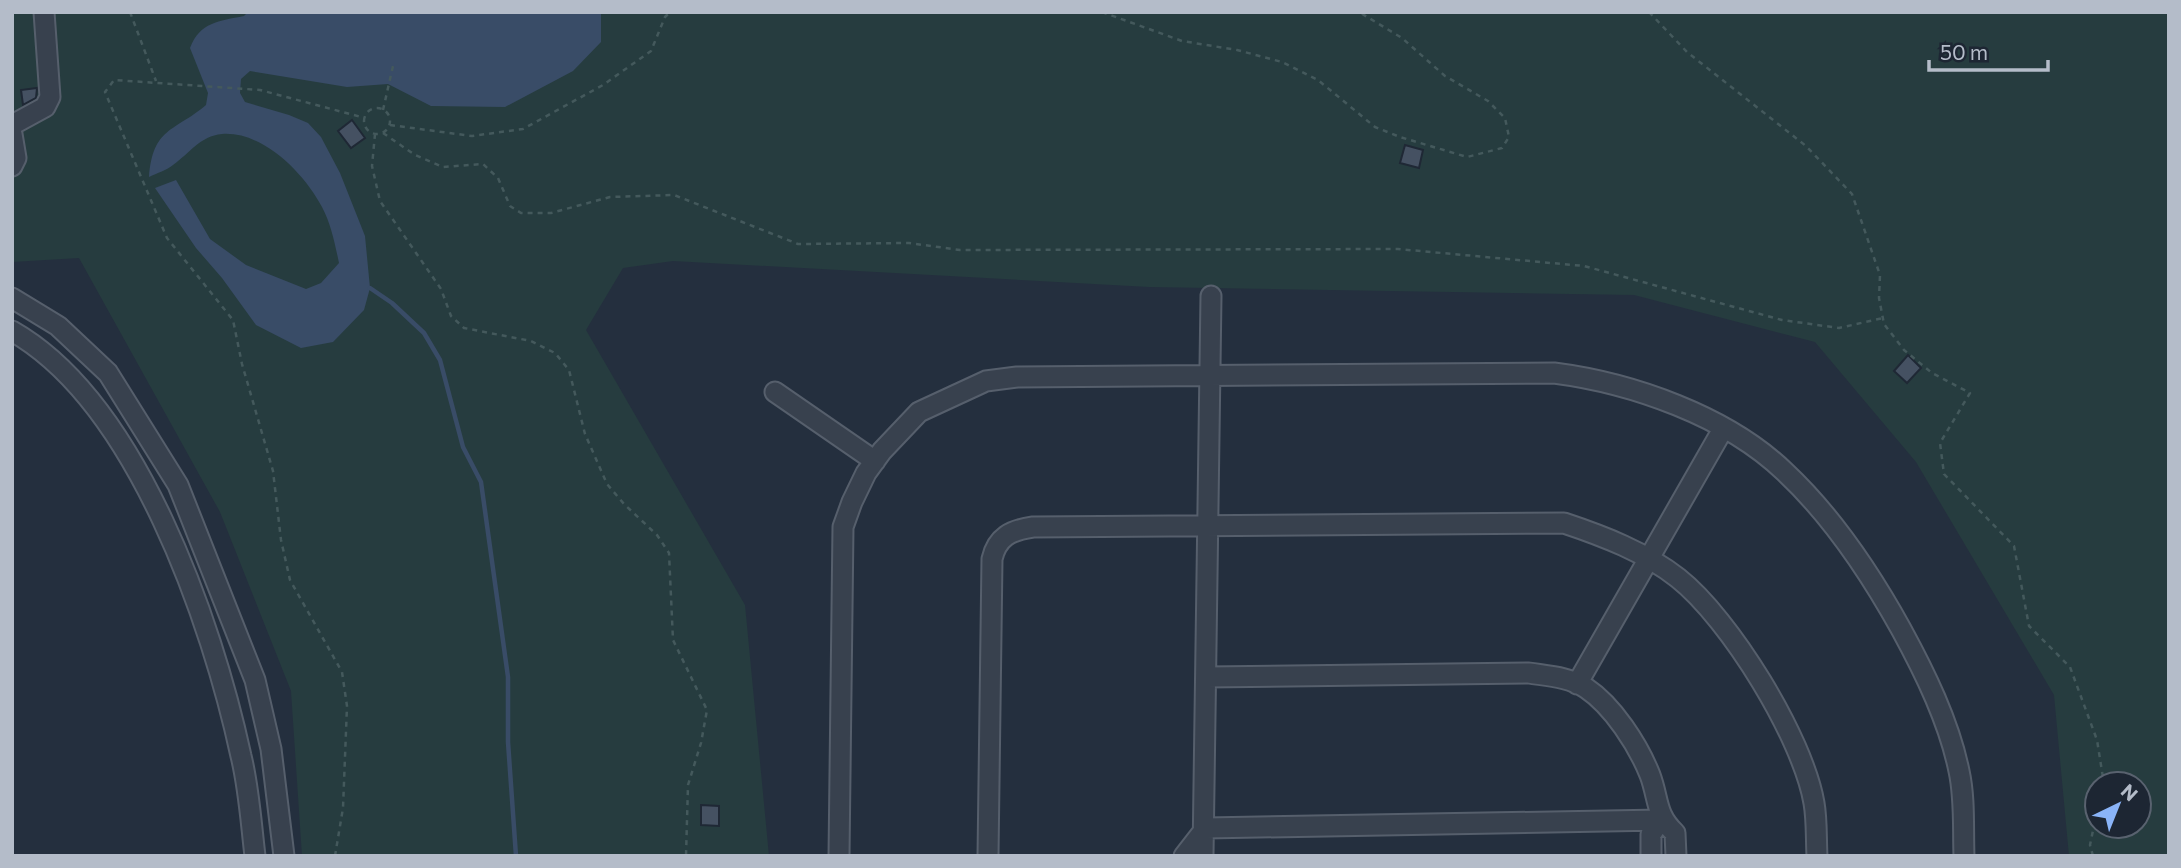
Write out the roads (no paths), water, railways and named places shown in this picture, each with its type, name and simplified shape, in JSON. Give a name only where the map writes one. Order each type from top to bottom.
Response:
[{"type":"street","points":[[12,125],[45,107],[50,97],[44,12]]},
{"type":"street","points":[[12,134],[16,158],[12,166]]},
{"type":"street","points":[[1203,856],[1206,828],[1211,296]]},
{"type":"street","points":[[12,298],[58,326],[108,373],[178,485],[255,680],[271,749],[284,856]]},
{"type":"street","points":[[12,331],[28,340],[98,407],[151,494],[207,626],[242,757],[255,856]]},
{"type":"street","points":[[839,856],[844,527],[852,502],[875,461],[919,412],[986,381],[1017,377],[1554,373],[1598,379],[1649,394],[1744,440],[1784,470],[1825,516],[1881,594],[1931,689],[1955,751],[1960,775],[1964,856]]},
{"type":"street","points":[[775,392],[875,461]]},
{"type":"street","points":[[1577,684],[1723,429]]},
{"type":"street","points":[[988,856],[992,559],[995,545],[1019,529],[1564,523],[1601,536],[1648,559],[1678,578],[1707,607],[1738,645],[1798,754],[1809,783],[1815,804],[1817,856]]},
{"type":"street","points":[[1207,677],[1529,673],[1577,684],[1604,704],[1638,752],[1650,775],[1661,820],[1675,833],[1676,856]]},
{"type":"street","points":[[1206,828],[1661,820]]},
{"type":"street","points":[[1651,856],[1651,834],[1661,820]]},
{"type":"street","points":[[1184,856],[1206,828]]},
{"type":"water","points":[[248,12],[601,12],[601,42],[573,71],[505,107],[431,106],[388,84],[347,87],[250,71],[241,79],[240,93],[245,102],[308,123],[321,137],[340,173],[365,236],[370,288],[364,310],[333,342],[301,348],[256,325],[196,248],[155,188],[176,180],[210,239],[246,265],[306,289],[321,283],[339,263],[325,214],[305,181],[267,147],[252,139],[222,134],[207,138],[171,167],[149,177],[151,161],[160,139],[206,105],[208,93],[190,48],[194,39],[211,24],[244,16]]},
{"type":"waterway","points":[[370,288],[392,303],[424,333],[440,360],[463,447],[481,482],[508,677],[508,742],[516,856]]}]
